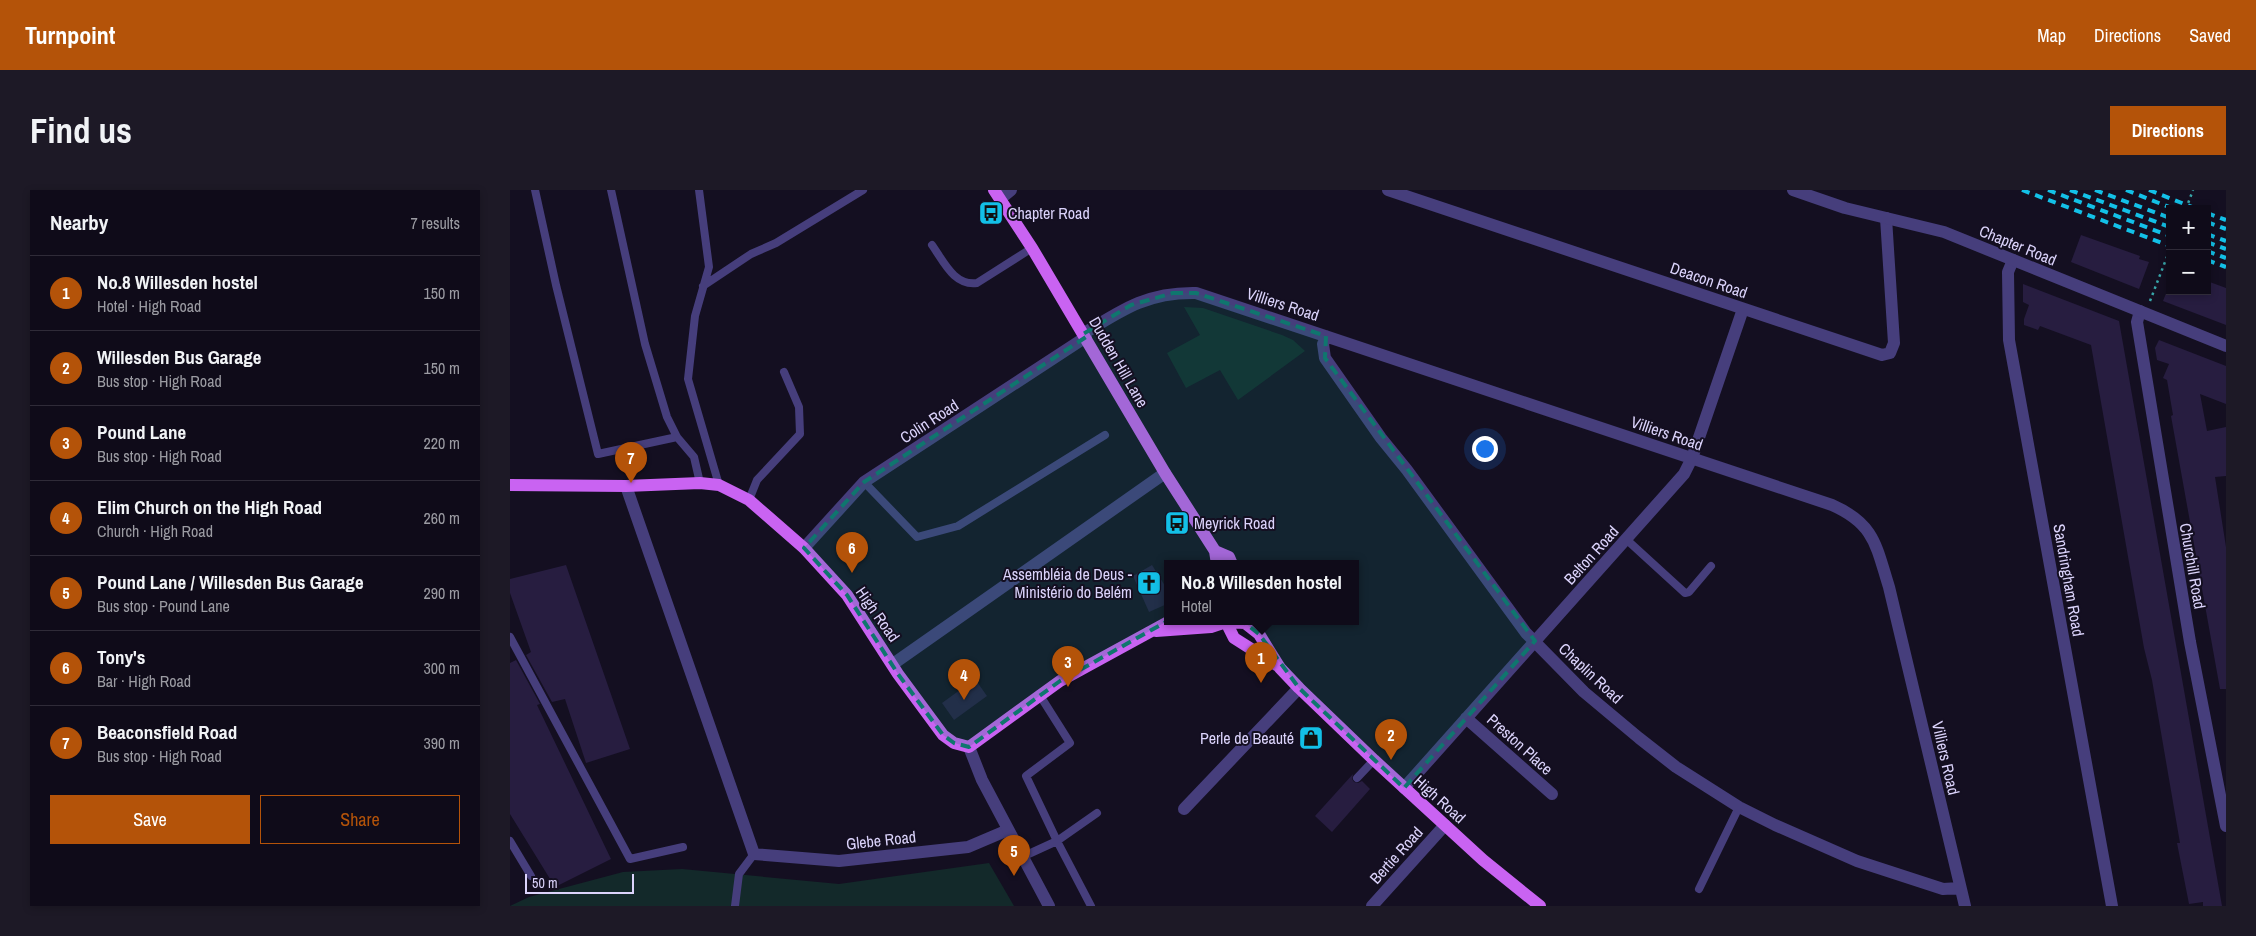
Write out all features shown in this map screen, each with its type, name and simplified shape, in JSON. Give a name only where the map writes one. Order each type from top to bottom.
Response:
[{"type":"main road","name":"Dudden Hill Lane","points":[[997,195],[1032,248],[1165,473],[1215,551],[1216,560]]},
{"type":"main road","name":"High Road","points":[[510,485],[626,486],[700,483],[719,485],[749,500],[804,548],[847,596],[898,674],[943,735],[954,743],[969,747],[1039,694],[1164,625]]},
{"type":"main road","name":"Dudden Hill Lane","points":[[1215,551],[1229,557],[1230,560]]},
{"type":"main road","name":"High Road","points":[[1153,632],[1217,625]]},
{"type":"main road","name":"High Road","points":[[1248,625],[1259,634],[1280,668],[1299,688],[1404,788],[1540,906]]},
{"type":"street","points":[[997,195],[1012,190]]},
{"type":"street","name":"Deacon Road","points":[[1388,190],[1882,355],[1890,353],[1894,343],[1886,218]]},
{"type":"street","name":"Chapter Road","points":[[1793,190],[1845,208],[1944,232],[2012,260],[2144,307],[2226,346]]},
{"type":"street","name":"Sandringham Road","points":[[2012,260],[2008,272],[2009,340],[2112,906]]},
{"type":"street","name":"Villiers Road","points":[[1084,335],[1131,305],[1152,297],[1173,292],[1196,293],[1692,458],[1850,513],[1873,536],[1889,587],[1965,906]]},
{"type":"street","name":"Churchill Road","points":[[2144,307],[2137,322],[2190,642],[2226,826]]},
{"type":"street","name":"Belton Road","points":[[1404,788],[1684,474],[1692,458],[1744,309]]},
{"type":"street","name":"Colin Road","points":[[804,548],[864,482],[1084,335]]},
{"type":"street","name":"Chaplin Road","points":[[1326,336],[1323,344],[1325,358],[1381,438],[1407,470],[1520,626],[1584,692],[1676,767],[1738,807],[1857,861],[1943,889],[1960,888]]},
{"type":"street","points":[[893,664],[1165,473]]},
{"type":"street","points":[[626,486],[754,854]]},
{"type":"street","points":[[1184,808],[1299,688]]},
{"type":"street","name":"Preston Place","points":[[1466,718],[1552,794]]},
{"type":"street","points":[[969,747],[982,780],[1049,906]]},
{"type":"street","name":"Bertie Road","points":[[1372,906],[1445,825]]},
{"type":"street","name":"Glebe Road","points":[[754,854],[839,861],[968,847],[1008,830]]},
{"type":"lane","points":[[535,190],[556,285],[598,454],[677,436]]},
{"type":"lane","points":[[611,190],[645,344],[667,417],[677,436],[694,457],[700,483]]},
{"type":"lane","points":[[699,190],[709,267],[695,316],[688,379],[719,485]]},
{"type":"lane","points":[[703,286],[751,254],[776,243],[863,190]]},
{"type":"lane","points":[[932,245],[958,280],[967,284],[977,283],[1032,248]]},
{"type":"lane","points":[[749,500],[757,480],[800,434],[799,406],[784,372]]},
{"type":"lane","points":[[864,482],[917,537],[958,526],[1104,435]]},
{"type":"lane","points":[[1627,540],[1685,593],[1711,566]]},
{"type":"lane","points":[[510,637],[630,859],[683,847]]},
{"type":"lane","points":[[1039,694],[1070,744],[1026,776],[1091,906]]},
{"type":"lane","points":[[1357,778],[1374,760]]},
{"type":"lane","points":[[1699,889],[1738,807]]},
{"type":"lane","points":[[1022,857],[1057,840],[1096,813]]},
{"type":"lane","points":[[510,841],[531,876]]},
{"type":"lane","points":[[735,906],[739,874],[754,854]]},
{"type":"path","points":[[2187,205],[2193,190]]},
{"type":"path","points":[[2144,307],[2169,250]]},
{"type":"highlighted area","points":[[1173,293],[1196,293],[1326,336],[1325,358],[1535,641],[1404,788],[1299,688],[1259,634],[1245,623],[1226,622],[1209,608],[1173,618],[1060,681],[969,747],[954,743],[943,735],[898,674],[847,595],[804,548],[864,482],[1086,337],[1083,334],[1131,305]]},
{"type":"green space","points":[[1184,307],[1203,308],[1282,335],[1293,340],[1305,351],[1238,400],[1220,370],[1186,388],[1167,353],[1200,335]]},
{"type":"green space","points":[[989,863],[1014,906],[510,906],[529,897],[623,872],[682,869],[839,884]]},
{"type":"building","points":[[2081,235],[2140,256],[2139,259],[2149,262],[2139,289],[2071,262]]},
{"type":"building","points":[[2211,282],[2226,288],[2226,325],[2163,301],[2166,294],[2211,295]]},
{"type":"building","points":[[2023,284],[2119,321],[2222,906],[2203,906],[2203,902],[2189,904],[2177,843],[2180,843],[2152,680],[2144,648],[2091,345],[2040,326],[2038,330],[2024,325],[2029,305],[2023,302]]},
{"type":"building","points":[[2159,340],[2226,366],[2226,404],[2200,394],[2207,431],[2226,427],[2226,476],[2215,477],[2226,547],[2226,689],[2220,689],[2171,416],[2173,415],[2167,380],[2163,378],[2169,364],[2157,360],[2155,348]]},
{"type":"building","points":[[566,565],[630,749],[586,763],[565,699],[552,702],[526,655],[531,652],[510,593],[510,579]]},
{"type":"building","name":"Assembléia de Deus - Ministério do Belém","points":[[1152,565],[1164,584],[1164,605],[1149,612],[1133,576]]},
{"type":"building","points":[[516,660],[540,704],[537,705],[611,859],[555,887],[510,814],[510,663]]},
{"type":"building","points":[[975,679],[987,696],[954,720],[942,703]]},
{"type":"building","points":[[1353,774],[1352,779],[1354,782],[1362,781],[1370,789],[1332,832],[1315,816]]},
{"type":"railway","points":[[2022,190],[2166,244]]},
{"type":"railway","points":[[2048,190],[2166,234]]},
{"type":"railway","points":[[2070,190],[2166,226]]},
{"type":"railway","points":[[2095,190],[2166,217]]},
{"type":"railway","points":[[2126,190],[2166,206]]},
{"type":"railway","points":[[2149,190],[2187,205]]},
{"type":"railway","points":[[2211,214],[2226,220]]},
{"type":"railway","points":[[2211,223],[2226,229]]},
{"type":"railway","points":[[2211,235],[2226,241]]},
{"type":"railway","points":[[2211,243],[2226,249]]},
{"type":"railway","points":[[2211,252],[2226,258]]},
{"type":"railway","points":[[2211,261],[2226,267]]},
{"type":"place","name":"Chapter Road","points":[[991,213]]},
{"type":"place","name":"Beaconsfield Road","points":[[631,483]]},
{"type":"place","name":"Meyrick Road","points":[[1177,523]]},
{"type":"place","name":"Tony's","points":[[852,573]]},
{"type":"place","name":"Assembléia de Deus - Ministério do Belém","points":[[1149,583]]},
{"type":"place","name":"No.8 Willesden hostel","points":[[1261,683]]},
{"type":"place","name":"Pound Lane","points":[[1068,687]]},
{"type":"place","name":"Elim Church on the High Road","points":[[964,700]]},
{"type":"place","name":"Perle de Beauté","points":[[1311,738]]},
{"type":"place","name":"Willesden Bus Garage","points":[[1391,760]]},
{"type":"place","name":"Pound Lane / Willesden Bus Garage","points":[[1014,876]]}]
